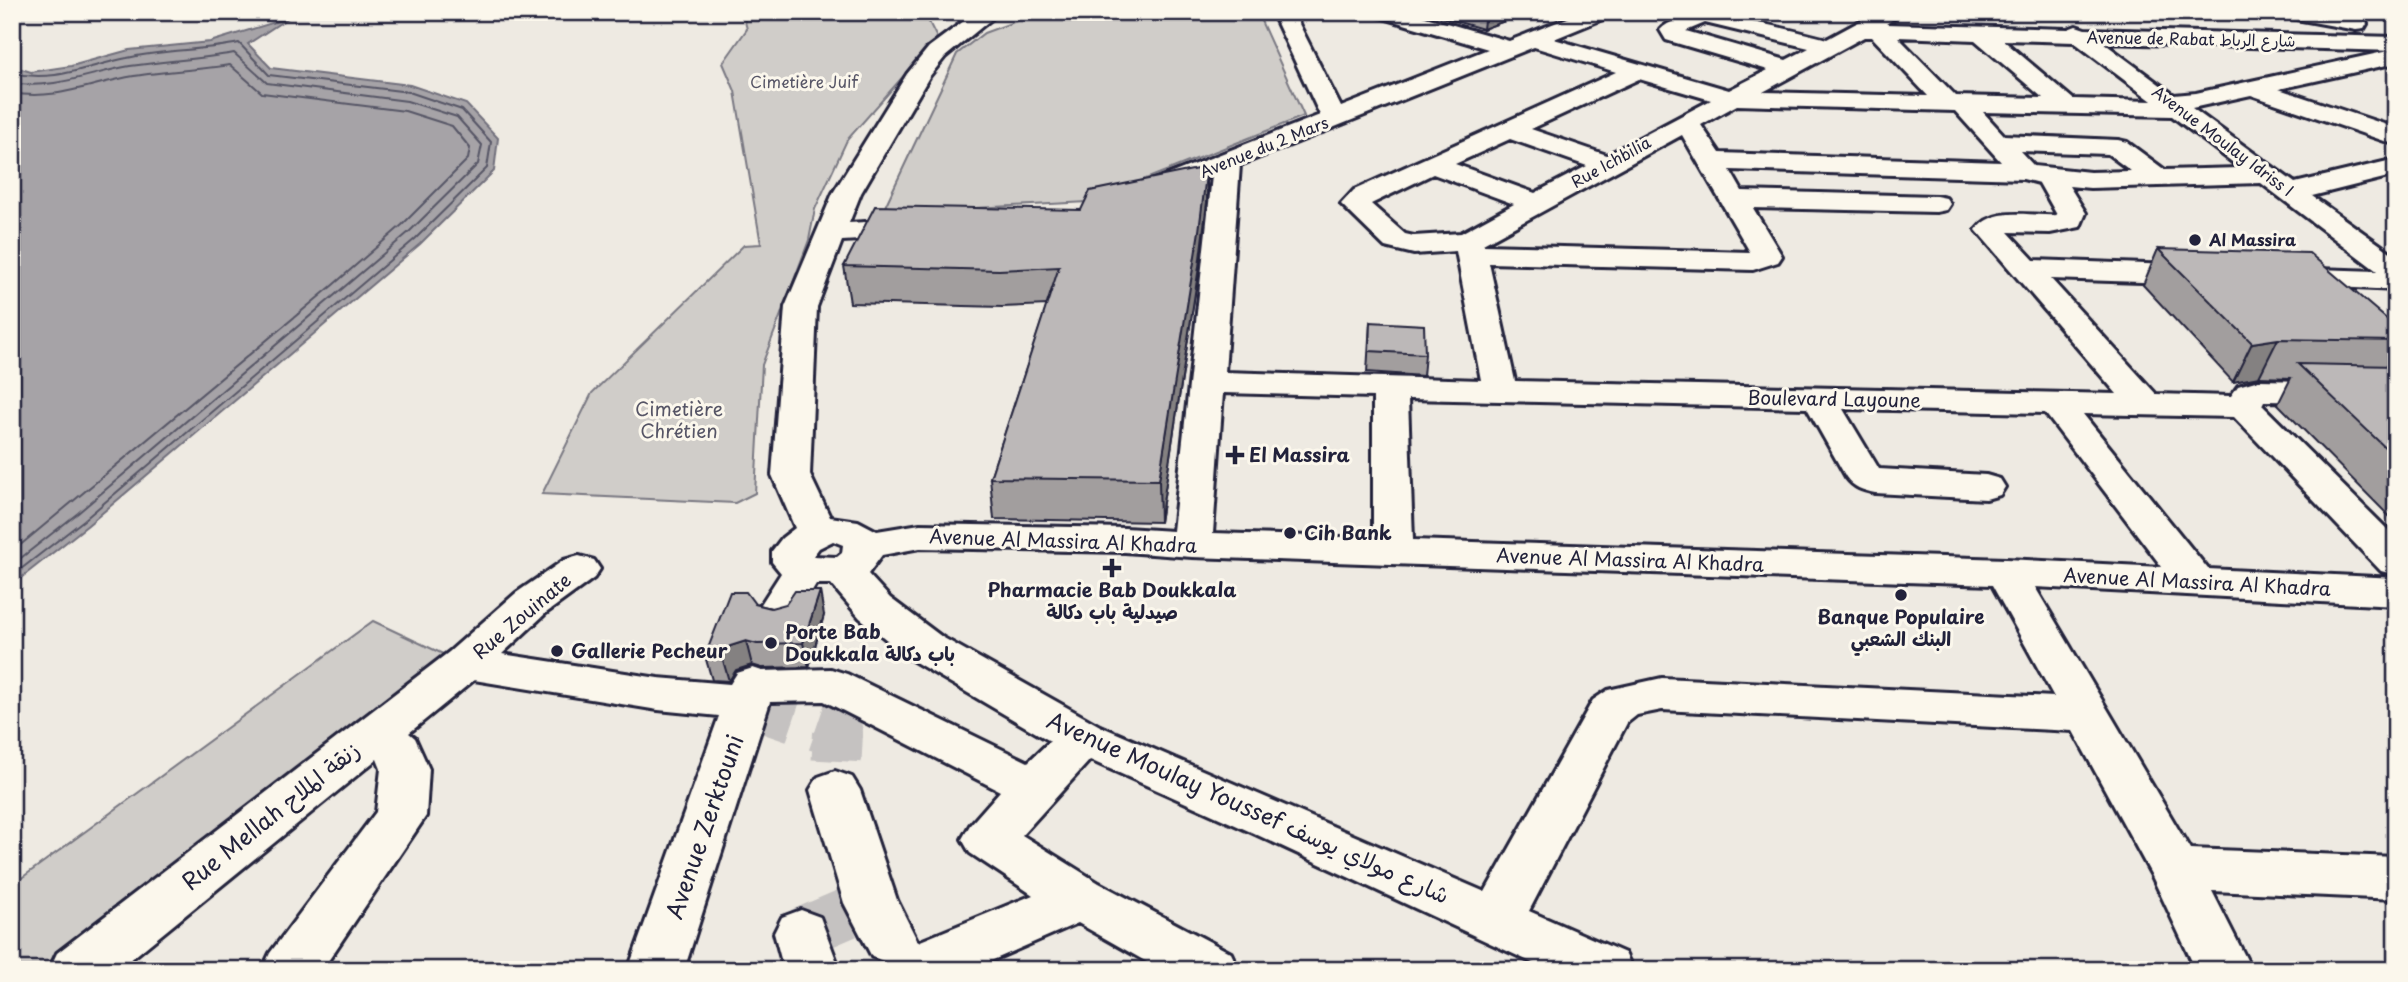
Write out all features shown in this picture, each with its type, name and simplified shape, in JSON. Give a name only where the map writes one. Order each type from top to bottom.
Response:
[{"type":"street","name":"Avenue Moulay Youssef شارع مولاي يوسف","points":[[990,12],[937,52],[919,74],[861,165],[829,233],[801,307],[791,475],[832,555],[875,608],[926,648],[1083,738],[1605,970]]},
{"type":"street","points":[[1282,12],[1334,119]]},
{"type":"street","points":[[1384,12],[1637,71],[1729,98],[2066,106],[2176,105],[2394,54]]},
{"type":"street","name":"Avenue du 2 Mars","points":[[1130,199],[1603,12]]},
{"type":"street","name":"Avenue Moulay Idriss I","points":[[2050,12],[2396,271]]},
{"type":"street","points":[[2291,12],[2396,31]]},
{"type":"street","points":[[1788,68],[1674,35],[1671,30],[1703,16],[1829,33]]},
{"type":"street","points":[[1874,25],[1997,142],[2037,174],[2073,213],[2070,221],[2062,225],[2006,223],[1991,230],[2146,405]]},
{"type":"street","name":"Avenue de Rabat شارع الرباط","points":[[1874,25],[1982,34],[2360,43],[2394,54]]},
{"type":"street","name":"Rue Ichbilia","points":[[1469,247],[1536,203],[1788,68],[1829,33],[1874,25]]},
{"type":"street","points":[[1982,34],[2066,106]]},
{"type":"street","points":[[1637,71],[1364,197],[1355,204],[1356,207],[1395,241],[1414,245],[1761,260],[1767,256],[1767,251],[1685,122]]},
{"type":"street","points":[[2253,88],[2396,137]]},
{"type":"street","points":[[1509,130],[1608,164]]},
{"type":"street","points":[[1997,142],[2118,148],[2157,177]]},
{"type":"street","points":[[1712,161],[2037,174],[2090,180],[2270,175]]},
{"type":"street","points":[[1192,545],[1227,162]]},
{"type":"street","points":[[1433,165],[1536,203]]},
{"type":"street","points":[[2292,192],[2396,167]]},
{"type":"street","points":[[2348,179],[2396,197]]},
{"type":"street","points":[[1735,200],[1936,204]]},
{"type":"street","points":[[829,233],[937,227]]},
{"type":"street","points":[[1469,247],[1500,391]]},
{"type":"street","points":[[2025,270],[2396,281]]},
{"type":"street","name":"Boulevard Layoune","points":[[1208,382],[2244,407]]},
{"type":"street","points":[[1390,388],[1393,552]]},
{"type":"street","points":[[2396,393],[2259,390],[2250,393],[2244,407],[2396,562]]},
{"type":"street","points":[[1819,398],[1865,477],[1875,482],[1986,486]]},
{"type":"street","points":[[2056,404],[2196,582]]},
{"type":"street","name":"Avenue Al Massira Al Khadra","points":[[832,555],[920,536],[1125,540],[1192,545],[2006,572],[2396,592]]},
{"type":"street","points":[[776,615],[832,555]]},
{"type":"street","name":"Rue Zouinate","points":[[465,663],[531,603],[579,569]]},
{"type":"street","points":[[2006,572],[2175,869],[2224,970]]},
{"type":"street","points":[[465,663],[658,694],[831,685],[1034,786]]},
{"type":"street","name":"Rue Mellah زنقة الملاح","points":[[77,970],[465,663]]},
{"type":"street","name":"Avenue Zerktouni","points":[[656,970],[751,691]]},
{"type":"street","points":[[1497,920],[1609,712],[1624,701],[1662,694],[2087,715]]},
{"type":"street","points":[[290,970],[401,816],[405,769],[398,750],[376,732]]},
{"type":"street","points":[[1083,738],[1034,786],[988,839],[1080,898],[1211,970]]},
{"type":"street","points":[[835,790],[872,903],[901,955],[1080,898]]},
{"type":"street","points":[[2175,869],[2396,878]]},
{"type":"green space","points":[[924,12],[937,38],[847,140],[815,209],[809,240],[762,365],[755,493],[735,503],[542,494],[592,393],[744,245],[761,244],[735,91],[723,63],[747,29],[743,14]]},
{"type":"green space","points":[[1041,12],[1257,12],[1304,116],[1088,202],[882,213],[957,54],[984,33]]},
{"type":"green space","points":[[373,621],[460,662],[68,970],[12,970],[12,885]]},
{"type":"water","points":[[287,12],[297,12],[248,44],[271,68],[410,85],[466,104],[498,138],[494,171],[420,244],[88,525],[12,585],[12,66],[31,72],[71,66],[129,50],[210,42],[282,20]]},
{"type":"building","points":[[1207,167],[1159,480],[990,478],[1059,267],[999,270],[844,266],[875,206],[1081,210],[1090,191]]},
{"type":"building","points":[[2158,249],[2309,253],[2396,327],[2396,341],[2278,339],[2252,343]]},
{"type":"building","points":[[1370,322],[1424,325],[1425,354],[1369,351]]},
{"type":"building","points":[[2298,364],[2396,366],[2396,458]]},
{"type":"building","points":[[795,591],[820,591],[803,643],[757,644],[746,641],[730,646],[722,657],[705,656],[730,592],[746,592],[755,604],[771,608],[786,604]]},
{"type":"tunnel","points":[[747,702],[838,733],[835,790]]},
{"type":"tunnel","points":[[801,933],[871,903]]},
{"type":"place","name":"Al Massira","points":[[2195,240]]},
{"type":"place","name":"El Massira","points":[[1235,455]]},
{"type":"place","name":"Cih Bank","points":[[1290,533]]},
{"type":"place","name":"Pharmacie Bab Doukkala صيدلية باب دكالة","points":[[1112,568]]},
{"type":"place","name":"Banque Populaire البنك الشعبي","points":[[1901,595]]},
{"type":"place","name":"Porte Bab Doukkala باب دكالة","points":[[771,643]]},
{"type":"place","name":"Gallerie Pecheur","points":[[557,651]]},
{"type":"park label","name":"Cimetière Juif","points":[[804,82]]},
{"type":"park label","name":"Cimetière Chrétien","points":[[679,420]]}]
